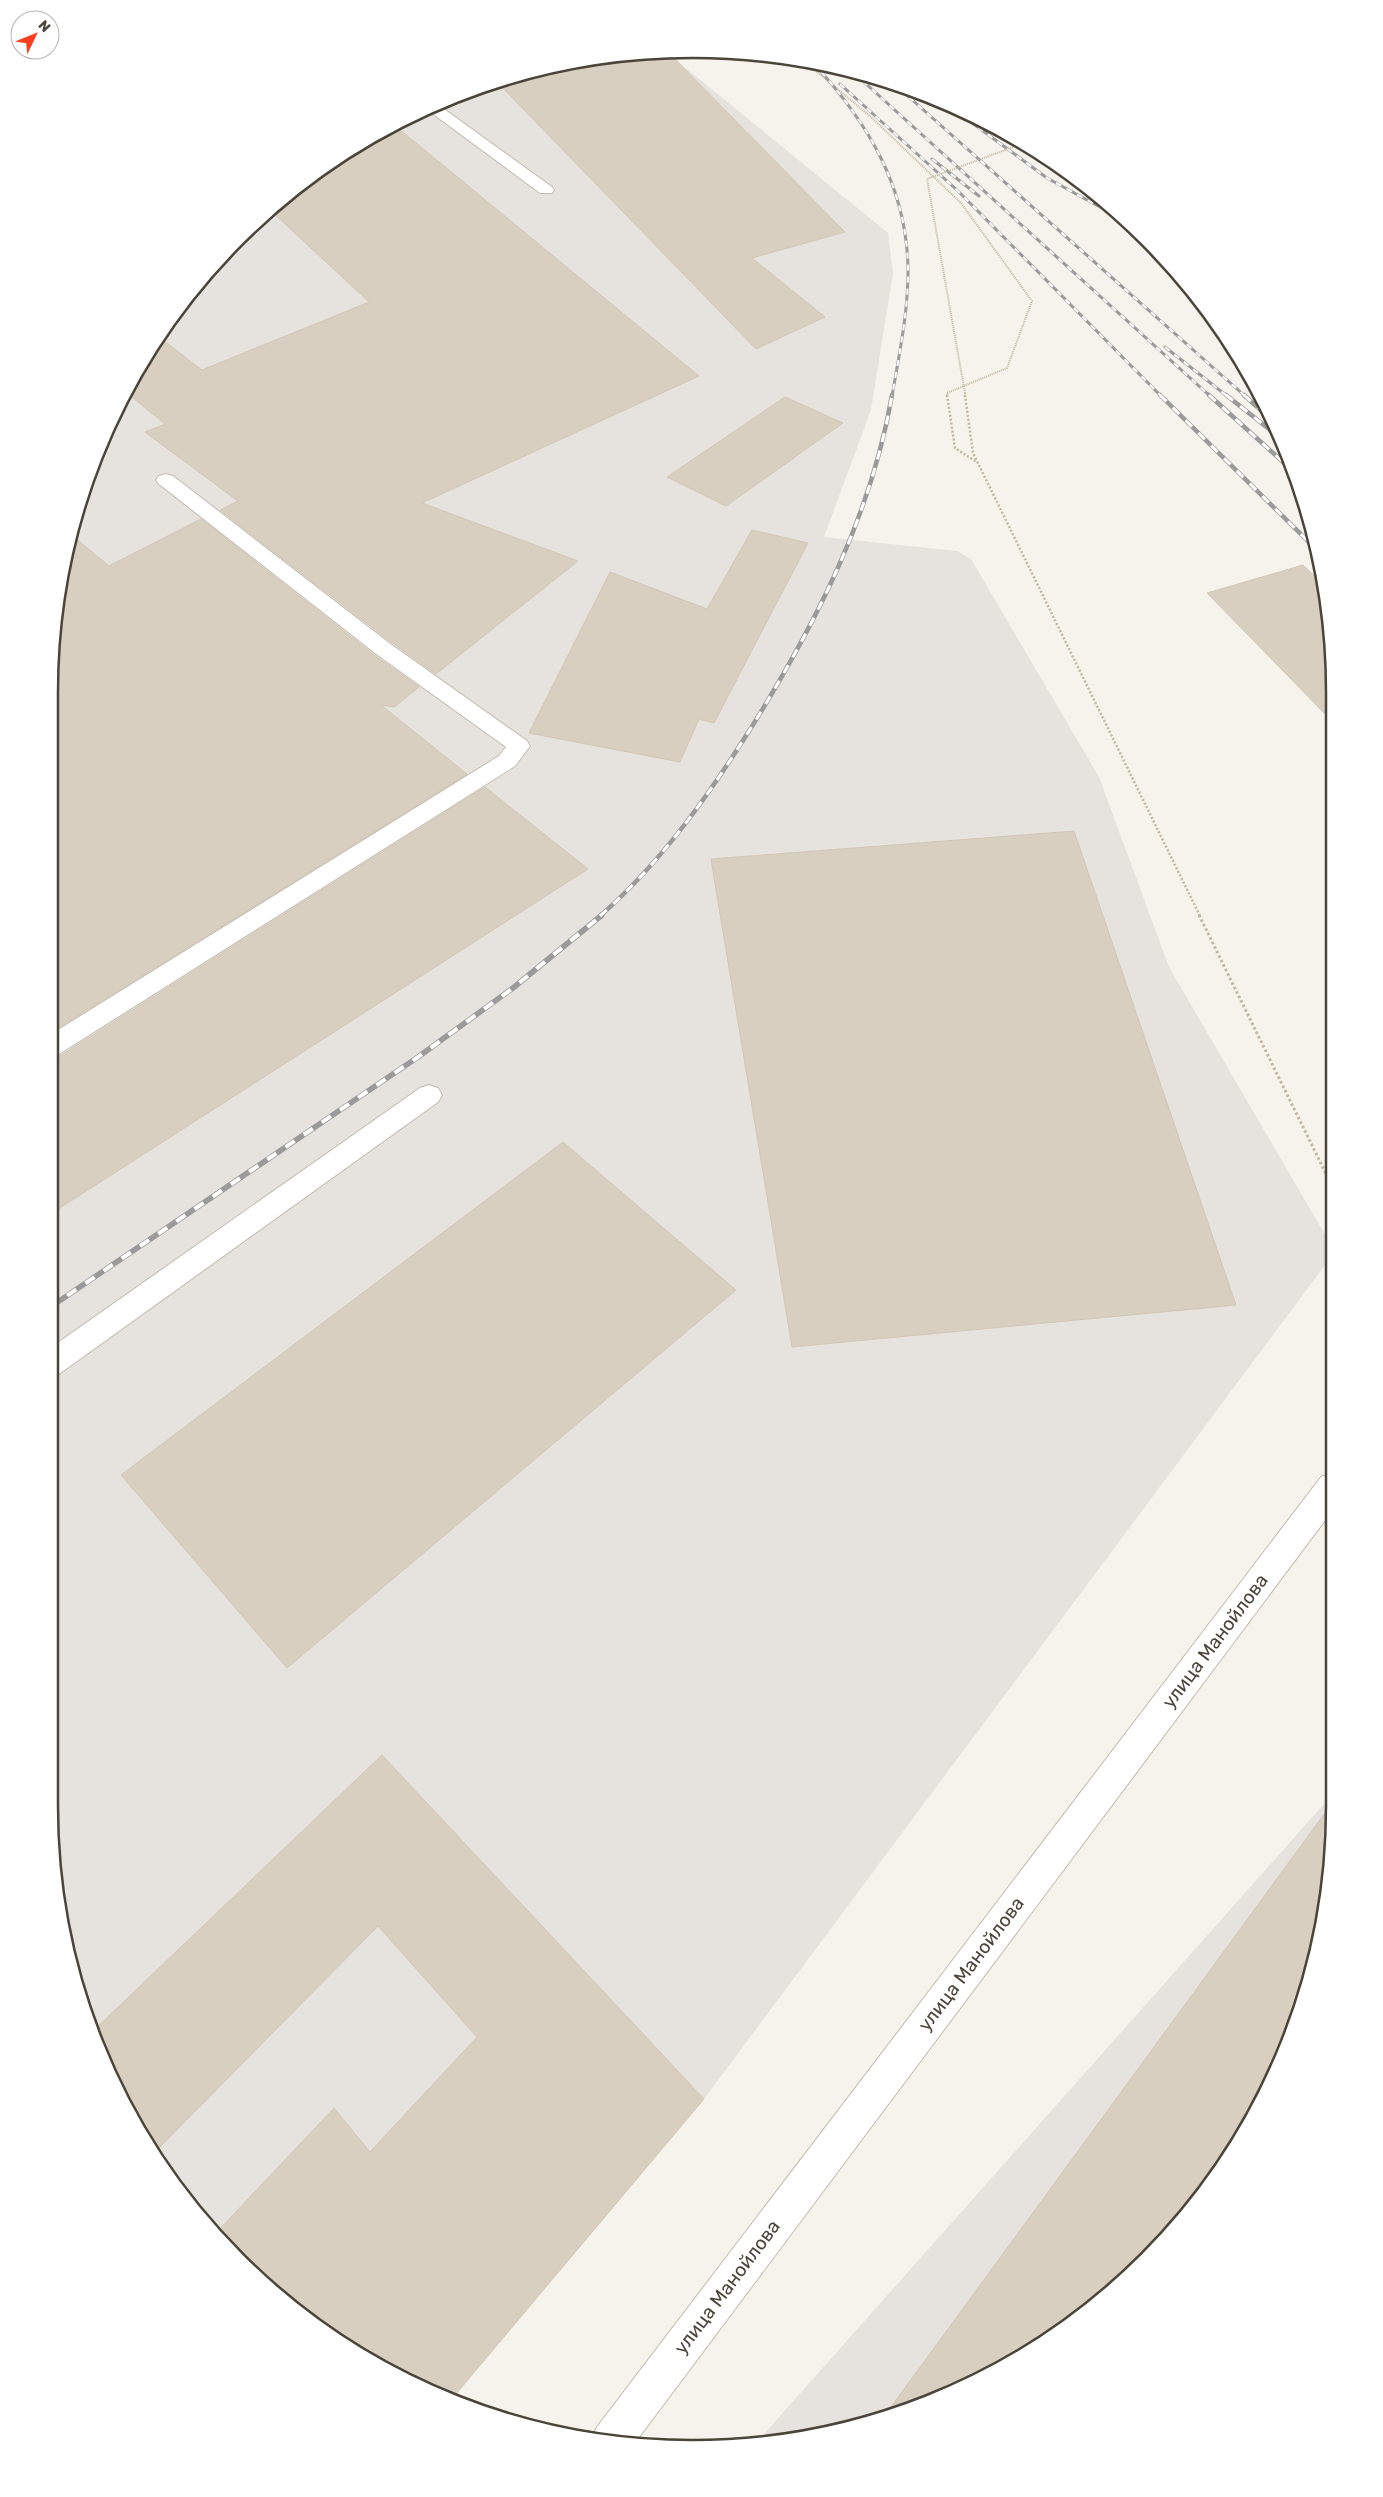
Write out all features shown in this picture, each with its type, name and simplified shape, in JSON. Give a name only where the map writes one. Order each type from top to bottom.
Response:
[{"type":"street","points":[[438,111],[546,190]]},
{"type":"street","points":[[58,1042],[507,761],[519,746],[382,648],[166,480]]},
{"type":"street","points":[[58,1359],[429,1095]]},
{"type":"street","name":"улица Манойлова","points":[[615,2435],[1326,1495]]},
{"type":"path","points":[[815,70],[872,117],[961,203],[1032,301],[1007,368],[946,393],[955,448],[978,464]]},
{"type":"path","points":[[1016,146],[927,179],[965,394],[973,453],[1326,1174]]},
{"type":"shaded area","points":[[674,58],[888,233],[893,273],[871,410],[824,537],[957,551],[971,559],[1099,777],[1169,967],[1326,1236],[1326,1264],[704,2099],[456,2394],[411,2374],[374,2355],[339,2333],[273,2282],[215,2224],[164,2158],[123,2086],[91,2009],[79,1970],[63,1888],[59,1847],[58,1805],[59,650],[70,568],[79,527],[91,488],[123,411],[142,374],[164,339],[189,306],[215,273],[243,243],[273,215],[339,164],[411,123],[488,91],[527,79],[568,70],[609,63]]},
{"type":"shaded area","points":[[1326,1802],[1320,1888],[1304,1970],[1292,2009],[1260,2086],[1241,2122],[1219,2158],[1168,2224],[1110,2282],[1077,2308],[1044,2333],[972,2374],[895,2406],[856,2418],[763,2435]]},
{"type":"building","points":[[674,58],[845,232],[752,258],[825,317],[756,349],[502,87],[527,79],[609,63]]},
{"type":"building","points":[[399,129],[699,376],[422,503],[578,561],[436,674],[390,641],[220,510],[238,501],[145,432],[165,424],[131,396],[163,340],[202,370],[369,302],[274,214],[339,164]]},
{"type":"building","points":[[785,397],[843,423],[726,506],[667,477]]},
{"type":"building","points":[[201,519],[374,655],[419,687],[394,707],[381,705],[467,774],[58,1028],[59,650],[63,609],[76,539],[109,566]]},
{"type":"building","points":[[752,530],[808,543],[714,723],[699,719],[680,762],[529,733],[610,572],[707,609]]},
{"type":"building","points":[[1303,565],[1314,576],[1324,650],[1326,715],[1207,593]]},
{"type":"building","points":[[485,787],[588,869],[58,1209],[58,1057]]},
{"type":"building","points":[[1074,831],[1236,1305],[792,1347],[711,859]]},
{"type":"building","points":[[563,1142],[736,1290],[287,1668],[121,1475]]},
{"type":"building","points":[[382,1755],[704,2099],[456,2394],[374,2355],[339,2333],[273,2282],[220,2229],[334,2108],[370,2152],[477,2037],[378,1926],[158,2149],[123,2086],[98,2027]]},
{"type":"building","points":[[1326,1812],[1320,1888],[1313,1929],[1304,1970],[1292,2009],[1260,2086],[1219,2158],[1168,2224],[1140,2254],[1110,2282],[1077,2308],[1044,2333],[1008,2355],[934,2391],[891,2407]]},
{"type":"railway","points":[[820,71],[851,109],[867,133],[881,158],[901,213],[906,242],[908,287],[903,334],[892,396]]},
{"type":"railway","points":[[863,81],[1210,396]]},
{"type":"railway","points":[[840,84],[958,191],[1160,395]]},
{"type":"railway","points":[[908,96],[1245,396]]},
{"type":"railway","points":[[972,123],[1047,178],[1100,207]]},
{"type":"railway","points":[[932,159],[979,196]]},
{"type":"railway","points":[[1165,347],[1227,396]]},
{"type":"railway","points":[[600,916],[646,871],[687,822],[759,715],[803,639],[841,561],[857,521],[883,438],[892,395]]},
{"type":"railway","points":[[1160,395],[1307,540]]},
{"type":"railway","points":[[1209,395],[1281,461]]},
{"type":"railway","points":[[1226,395],[1268,428]]},
{"type":"railway","points":[[1244,395],[1259,408]]},
{"type":"railway","points":[[58,1302],[418,1057],[513,988],[602,915]]}]
